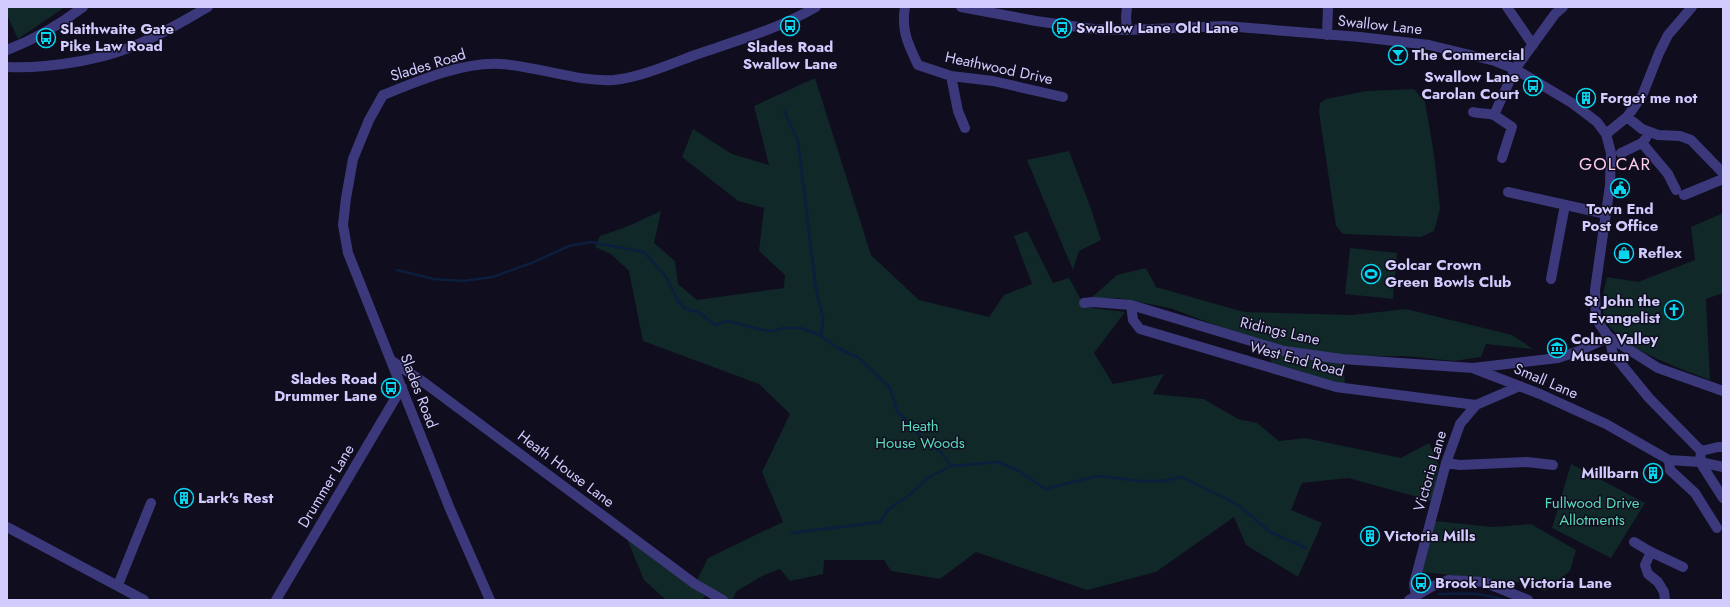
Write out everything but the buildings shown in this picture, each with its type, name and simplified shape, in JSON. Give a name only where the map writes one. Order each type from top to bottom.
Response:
[{"type":"street","points":[[7,50],[33,40],[66,20],[83,7]]},
{"type":"street","points":[[7,67],[41,66],[116,53],[139,44],[195,10],[208,7]]},
{"type":"street","name":"Slades Road","points":[[490,600],[450,509],[348,253],[343,225],[346,198],[354,159],[369,120],[383,95],[443,73],[472,66],[499,64],[587,79],[614,80],[652,70],[752,36],[800,16],[816,7]]},
{"type":"street","name":"Heathwood Drive","points":[[904,7],[903,19],[906,39],[918,65],[951,76],[994,81],[1063,97]]},
{"type":"street","name":"Swallow Lane","points":[[961,7],[1036,21],[1093,29],[1128,30],[1225,26],[1360,37],[1429,45],[1495,61],[1516,69],[1572,103],[1597,122],[1606,134]]},
{"type":"street","points":[[1127,7],[1126,17],[1128,30]]},
{"type":"street","points":[[1326,35],[1328,7]]},
{"type":"street","points":[[1507,7],[1533,44]]},
{"type":"street","points":[[1494,115],[1516,69],[1555,14],[1563,7]]},
{"type":"street","points":[[1692,7],[1668,36],[1659,53],[1642,96],[1627,117],[1606,134],[1611,153],[1610,185],[1595,290],[1596,316],[1609,337],[1613,354],[1649,398],[1701,451],[1700,462],[1723,498]]},
{"type":"street","points":[[951,76],[958,112],[965,128]]},
{"type":"street","points":[[1473,112],[1494,115],[1512,127],[1502,158]]},
{"type":"street","points":[[1627,117],[1642,129],[1658,135],[1680,136],[1691,140],[1723,173]]},
{"type":"street","points":[[1621,154],[1642,143],[1651,132]]},
{"type":"street","points":[[1642,143],[1668,174],[1680,192],[1723,178]]},
{"type":"street","points":[[1508,192],[1606,214]]},
{"type":"street","points":[[1551,278],[1565,205]]},
{"type":"street","name":"Ridings Lane","points":[[1084,303],[1131,304],[1284,351],[1342,359],[1473,368]]},
{"type":"street","name":"West End Road","points":[[1131,304],[1133,320],[1140,329],[1336,387],[1476,405]]},
{"type":"street","points":[[1473,368],[1558,358],[1579,351],[1609,337]]},
{"type":"street","points":[[1609,337],[1658,368],[1723,391]]},
{"type":"street","name":"Heath House Lane","points":[[392,361],[426,384],[678,572],[695,584],[723,600]]},
{"type":"street","name":"Small Lane","points":[[1473,368],[1520,386],[1606,424],[1669,460]]},
{"type":"street","name":"Victoria Lane","points":[[1412,598],[1414,584],[1446,463],[1460,424],[1476,405],[1520,386]]},
{"type":"street","name":"Drummer Lane","points":[[276,600],[402,387]]},
{"type":"street","points":[[1701,451],[1723,447]]},
{"type":"street","points":[[1717,528],[1695,493],[1670,470],[1669,460],[1700,462],[1723,467]]},
{"type":"street","points":[[1446,463],[1460,465],[1527,462],[1553,464]]},
{"type":"street","points":[[118,585],[151,503]]},
{"type":"street","points":[[7,527],[144,600]]},
{"type":"street","points":[[1634,542],[1682,567]]},
{"type":"street","points":[[1651,552],[1645,565],[1648,574],[1658,582],[1664,592],[1665,600]]},
{"type":"street","points":[[1412,598],[1431,587],[1448,580],[1484,582],[1528,600]]},
{"type":"green space","points":[[7,7],[65,7],[18,39],[7,15]]},
{"type":"green space","name":"Heath House Woods","points":[[815,78],[871,255],[919,300],[989,317],[1004,295],[1032,284],[1014,236],[1027,231],[1053,283],[1069,278],[1085,307],[1125,312],[1094,353],[1113,384],[1164,374],[1153,394],[1204,399],[1238,419],[1257,423],[1279,441],[1305,438],[1401,458],[1429,443],[1439,465],[1432,501],[1348,478],[1302,483],[1291,510],[1322,523],[1298,577],[1246,545],[1234,517],[1156,572],[1087,590],[976,552],[940,579],[891,571],[884,560],[824,560],[823,574],[790,581],[780,569],[764,575],[737,591],[732,600],[727,600],[695,584],[708,558],[783,522],[762,472],[790,414],[759,384],[643,341],[629,271],[611,254],[595,247],[600,236],[626,227],[661,211],[654,243],[675,261],[678,284],[697,300],[784,288],[785,275],[759,251],[764,208],[738,201],[682,157],[693,129],[732,154],[769,165],[754,106]]},
{"type":"green space","points":[[1414,89],[1425,102],[1434,154],[1440,209],[1434,231],[1421,237],[1343,234],[1336,226],[1319,112],[1320,103],[1326,99],[1366,91]]},
{"type":"green space","points":[[1069,151],[1101,240],[1079,251],[1073,270],[1027,160]]},
{"type":"green space","points":[[1723,213],[1723,293],[1706,299],[1710,380],[1650,356],[1621,338],[1610,327],[1604,316],[1602,301],[1607,277],[1638,282],[1695,260],[1691,227]]},
{"type":"green space","name":"Golcar Crown Green Bowls Club","points":[[1350,248],[1397,253],[1393,299],[1345,294]]},
{"type":"green space","points":[[1146,268],[1156,287],[1244,312],[1352,315],[1406,309],[1512,335],[1533,349],[1486,344],[1481,357],[1454,361],[1406,356],[1360,356],[1343,354],[1345,385],[1272,363],[1263,343],[1170,308],[1118,298],[1091,298],[1117,275]]},
{"type":"green space","name":"Fullwood Drive Allotments","points":[[1571,464],[1645,503],[1611,558],[1552,528]]},
{"type":"green space","points":[[1435,521],[1492,527],[1531,524],[1576,550],[1570,571],[1545,591],[1524,583],[1422,572]]},
{"type":"green space","points":[[627,539],[705,596],[702,600],[666,600],[644,580]]},
{"type":"waterway","points":[[784,111],[798,141],[816,290],[823,318],[821,336]]},
{"type":"waterway","points":[[397,270],[434,279],[463,281],[493,277],[534,262],[569,246],[591,242],[644,252],[666,277],[678,301],[686,309],[698,312],[715,325],[727,321],[773,331],[783,328],[801,328],[821,336],[836,347],[859,358],[890,388],[897,411],[916,430],[923,441],[941,452],[951,466],[998,462],[1019,471],[1045,489],[1097,476],[1140,481],[1163,481],[1182,477],[1242,508],[1270,532],[1306,548]]},
{"type":"waterway","points":[[792,533],[880,522],[889,509],[908,496],[929,477],[951,466]]},
{"type":"waterway","points":[[1439,594],[1480,594],[1504,600]]},
{"type":"place","name":"Slades Road Swallow Lane","points":[[790,26]]},
{"type":"place","name":"Swallow Lane Old Lane","points":[[1062,28]]},
{"type":"place","name":"Slaithwaite Gate Pike Law Road","points":[[46,38]]},
{"type":"place","name":"The Commercial","points":[[1398,55]]},
{"type":"place","name":"Swallow Lane Carolan Court","points":[[1533,86]]},
{"type":"place","name":"Forget me not","points":[[1586,98]]},
{"type":"place","name":"Town End Post Office","points":[[1620,188]]},
{"type":"place","name":"Reflex","points":[[1624,253]]},
{"type":"place","name":"Golcar Crown Green Bowls Club","points":[[1371,274]]},
{"type":"place","name":"St John the Evangelist","points":[[1674,310]]},
{"type":"place","name":"Colne Valley Museum","points":[[1557,348]]},
{"type":"place","name":"Slades Road Drummer Lane","points":[[391,388]]},
{"type":"place","name":"Millbarn","points":[[1653,473]]},
{"type":"place","name":"Lark's Rest","points":[[184,498]]},
{"type":"place","name":"Victoria Mills","points":[[1370,536]]},
{"type":"place","name":"Brook Lane Victoria Lane","points":[[1421,583]]},
{"type":"district","name":"GOLCAR","points":[[1615,164]]}]
